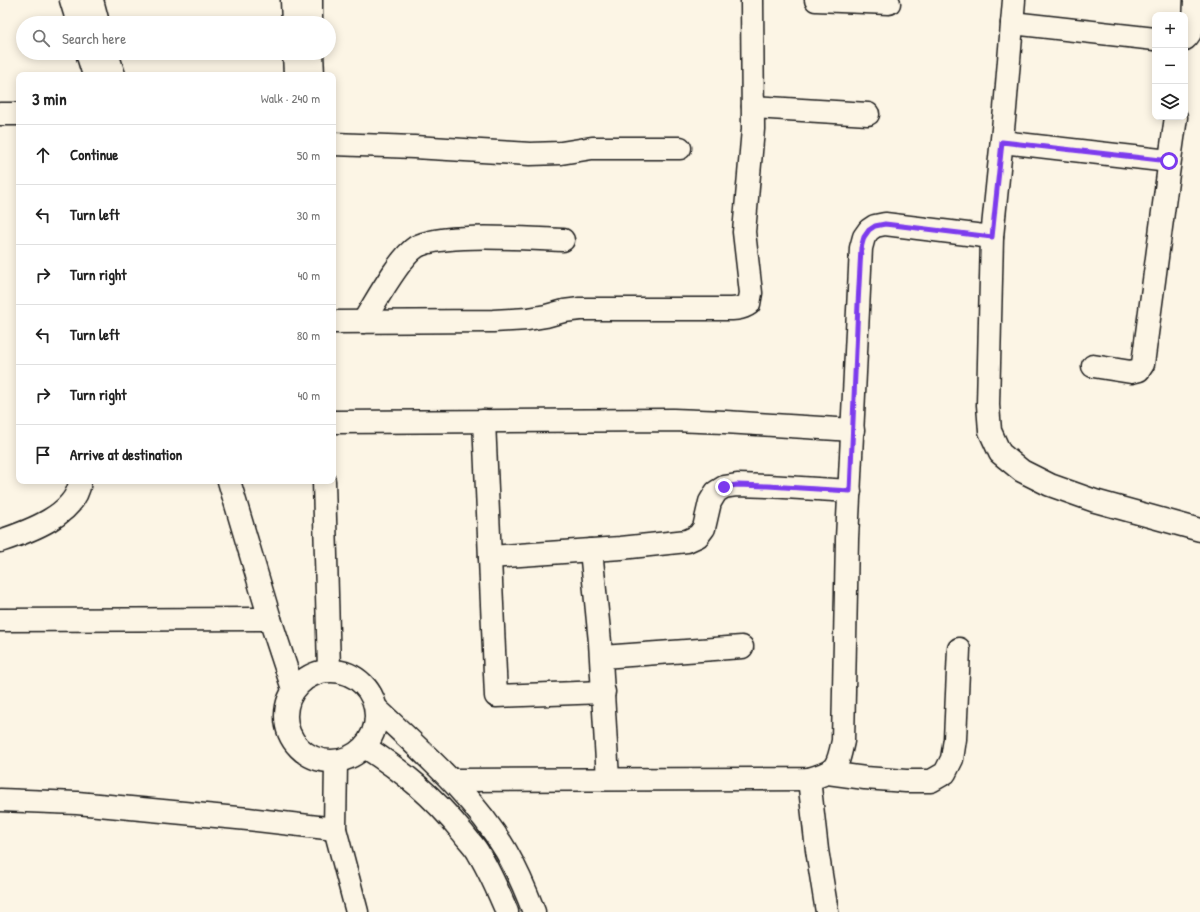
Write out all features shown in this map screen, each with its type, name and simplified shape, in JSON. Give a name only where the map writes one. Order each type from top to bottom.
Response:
[{"type":"main road","points":[[71,0],[76,16]]},
{"type":"main road","points":[[92,0],[96,16]]},
{"type":"main road","points":[[292,0],[292,16]]},
{"type":"main road","points":[[310,0],[311,16]]},
{"type":"main road","points":[[336,322],[493,321],[528,319],[580,309],[712,309],[738,308],[745,307],[749,304],[751,293],[744,232],[752,150],[752,0]]},
{"type":"main road","points":[[816,0],[889,3]]},
{"type":"main road","points":[[1014,0],[992,237],[988,405],[990,431],[1000,453],[1022,471],[1050,485],[1095,501],[1200,530]]},
{"type":"main road","points":[[1190,36],[1195,0]]},
{"type":"main road","points":[[1012,23],[1152,39]]},
{"type":"main road","points":[[89,60],[93,72]]},
{"type":"main road","points":[[109,60],[113,72]]},
{"type":"main road","points":[[294,60],[295,72]]},
{"type":"main road","points":[[312,60],[313,72]]},
{"type":"main road","points":[[753,107],[868,114]]},
{"type":"main road","points":[[0,114],[16,114]]},
{"type":"main road","points":[[1092,366],[1131,372],[1139,370],[1143,364],[1176,120]]},
{"type":"main road","points":[[1002,142],[1169,161]]},
{"type":"main road","points":[[336,144],[530,154],[562,153],[592,148],[680,148]]},
{"type":"main road","points":[[818,776],[838,762],[843,741],[847,539],[861,248],[864,237],[869,230],[875,226],[894,225],[992,237]]},
{"type":"main road","points":[[363,322],[405,257],[416,246],[448,239],[468,238],[563,240]]},
{"type":"main road","points":[[336,422],[673,420],[853,430]]},
{"type":"main road","points":[[484,422],[496,696],[604,692]]},
{"type":"main road","points":[[0,541],[43,524],[57,516],[72,500],[80,484]]},
{"type":"main road","points":[[230,484],[270,619],[293,689]]},
{"type":"main road","points":[[324,484],[329,670]]},
{"type":"main road","points":[[490,557],[687,541],[698,536],[704,528],[710,502],[716,492],[724,487],[737,485],[850,491]]},
{"type":"main road","points":[[591,550],[602,657],[608,779]]},
{"type":"main road","points":[[0,620],[270,619]]},
{"type":"main road","points":[[602,657],[742,647]]},
{"type":"main road","points":[[451,780],[818,776],[931,781],[945,773],[952,759],[955,739],[959,649]]},
{"type":"main road","points":[[329,670],[347,672],[359,680],[370,694],[376,708],[377,723],[365,747],[349,758],[336,762],[310,758],[291,740],[284,714],[293,689],[309,675],[329,670]]},
{"type":"main road","points":[[376,708],[451,780],[484,819],[501,844],[525,890],[534,912]]},
{"type":"main road","points":[[365,747],[415,782],[450,817],[479,853],[507,912]]},
{"type":"main road","points":[[336,762],[335,829],[357,912]]},
{"type":"main road","points":[[818,776],[817,850],[827,912]]},
{"type":"main road","points":[[0,800],[76,803],[248,819],[335,829]]},
{"type":"main road","points":[[479,853],[501,844]]},
{"type":"route","points":[[724,487],[737,485],[850,491],[861,248],[864,237],[869,230],[875,226],[885,224],[992,237],[1002,142],[1169,161]]}]
